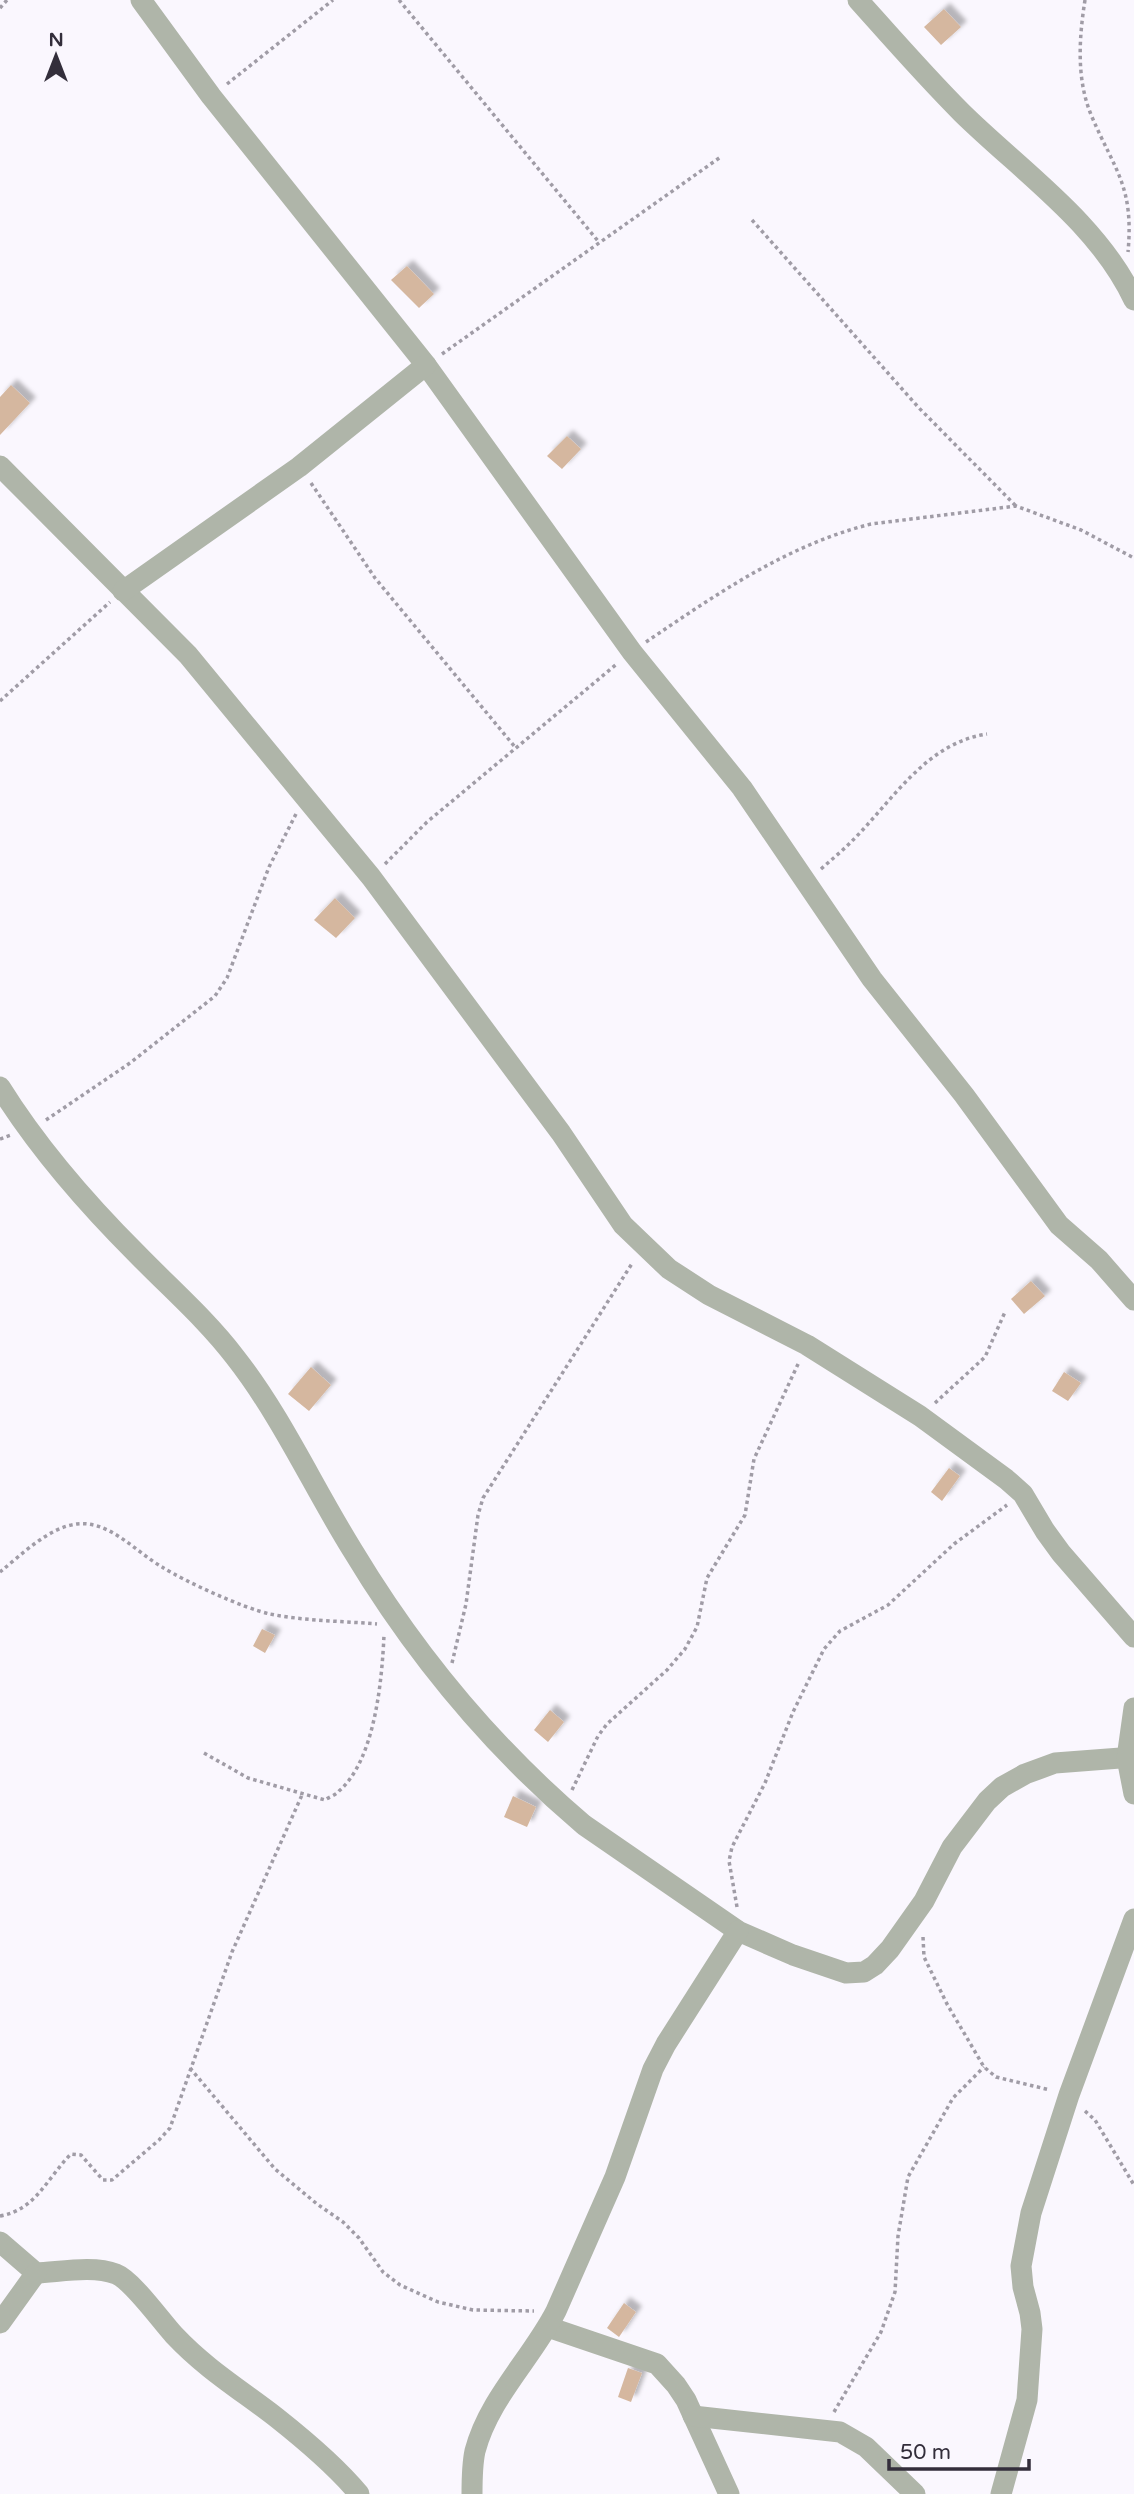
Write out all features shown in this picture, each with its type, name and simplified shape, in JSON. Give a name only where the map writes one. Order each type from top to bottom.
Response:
[{"type":"street","points":[[141,0],[211,96],[426,365],[632,652],[742,788],[872,979],[964,1095],[1059,1224],[1099,1260],[1134,1300]]},
{"type":"street","points":[[858,0],[963,113],[1060,202],[1123,275],[1134,300]]},
{"type":"street","points":[[123,591],[299,467],[426,365]]},
{"type":"street","points":[[0,466],[188,655],[371,877],[561,1133],[623,1226],[669,1269],[709,1295],[807,1345],[920,1416],[1006,1479],[1023,1494],[1061,1553],[1134,1637]]},
{"type":"street","points":[[0,1087],[29,1131],[110,1226],[186,1300],[236,1358],[287,1435],[351,1549],[391,1612],[468,1712],[584,1825],[738,1931],[793,1955],[846,1973],[864,1972],[890,1949],[924,1901],[952,1847],[987,1801],[1002,1787],[1025,1774],[1055,1763],[1131,1758]]},
{"type":"street","points":[[1133,1717],[1131,1758],[1134,1794]]},
{"type":"street","points":[[1001,2494],[1022,2422],[1030,2365],[1032,2329],[1021,2266],[1034,2201],[1069,2095],[1134,1919]]},
{"type":"street","points":[[472,2494],[472,2468],[484,2429],[500,2396],[552,2319],[615,2177],[653,2069],[738,1931]]},
{"type":"street","points":[[0,2242],[36,2273],[94,2270],[117,2274],[213,2373],[277,2418],[327,2460],[359,2494]]},
{"type":"street","points":[[0,2323],[36,2273]]},
{"type":"street","points":[[552,2319],[657,2364],[676,2385],[729,2494]]},
{"type":"street","points":[[693,2416],[840,2432],[866,2447],[915,2494]]},
{"type":"path","points":[[0,8],[7,0]]},
{"type":"path","points":[[211,96],[332,0]]},
{"type":"path","points":[[399,0],[598,242]]},
{"type":"path","points":[[1085,0],[1079,39],[1084,88],[1091,116],[1127,184],[1132,205],[1132,234],[1123,275]]},
{"type":"path","points":[[426,365],[722,156]]},
{"type":"path","points":[[752,220],[919,408],[1016,506],[1081,530],[1134,558]]},
{"type":"path","points":[[299,467],[375,578],[515,747]]},
{"type":"path","points":[[371,877],[427,822],[632,652],[731,585],[788,554],[850,529],[1016,506]]},
{"type":"path","points":[[0,701],[123,591]]},
{"type":"path","points":[[806,882],[850,843],[914,774],[939,752],[968,737],[987,734]]},
{"type":"path","points":[[29,1131],[130,1063],[215,996],[227,978],[269,867],[305,797]]},
{"type":"path","points":[[447,1685],[466,1604],[478,1515],[483,1498],[643,1245]]},
{"type":"path","points":[[920,1416],[985,1357],[1004,1312]]},
{"type":"path","points":[[564,1808],[607,1724],[667,1670],[697,1627],[707,1578],[745,1515],[754,1459],[807,1345]]},
{"type":"path","points":[[738,1931],[738,1907],[729,1861],[732,1847],[765,1783],[793,1712],[824,1649],[840,1631],[888,1605],[954,1544],[1023,1494]]},
{"type":"path","points":[[0,1572],[60,1529],[78,1524],[93,1526],[120,1537],[163,1568],[267,1613],[385,1625],[382,1678],[375,1714],[359,1765],[339,1791],[325,1800],[302,1795],[248,1778],[204,1753]]},
{"type":"path","points":[[0,2216],[21,2211],[71,2154],[81,2155],[103,2180],[112,2180],[170,2128],[232,1952],[302,1795]]},
{"type":"path","points":[[923,1934],[924,1956],[947,2004],[984,2067],[996,2077],[1069,2095],[1094,2120],[1134,2185]]},
{"type":"path","points":[[822,2430],[855,2380],[881,2332],[895,2292],[898,2236],[908,2177],[953,2098],[984,2067]]},
{"type":"path","points":[[190,2068],[275,2169],[343,2222],[359,2238],[383,2272],[400,2285],[438,2302],[472,2310],[552,2319]]},
{"type":"building","points":[[944,9],[961,27],[941,45],[924,27]]},
{"type":"building","points":[[407,266],[434,294],[419,308],[391,280]]},
{"type":"building","points":[[11,385],[30,403],[0,435],[0,397]]},
{"type":"building","points":[[567,436],[581,449],[562,469],[547,456]]},
{"type":"building","points":[[335,898],[355,918],[336,938],[314,920]]},
{"type":"building","points":[[1031,1281],[1045,1296],[1024,1314],[1011,1299]]},
{"type":"building","points":[[311,1367],[331,1385],[309,1411],[288,1394]]},
{"type":"building","points":[[1064,1372],[1081,1383],[1068,1401],[1052,1391]]},
{"type":"building","points":[[949,1468],[960,1476],[942,1501],[931,1492]]},
{"type":"building","points":[[262,1629],[275,1635],[265,1653],[253,1646]]},
{"type":"building","points":[[550,1710],[564,1722],[548,1742],[534,1730]]},
{"type":"building","points":[[513,1796],[536,1807],[527,1827],[504,1817]]},
{"type":"building","points":[[624,2303],[636,2312],[619,2337],[607,2328]]},
{"type":"building","points":[[628,2368],[642,2373],[631,2402],[618,2397]]}]
